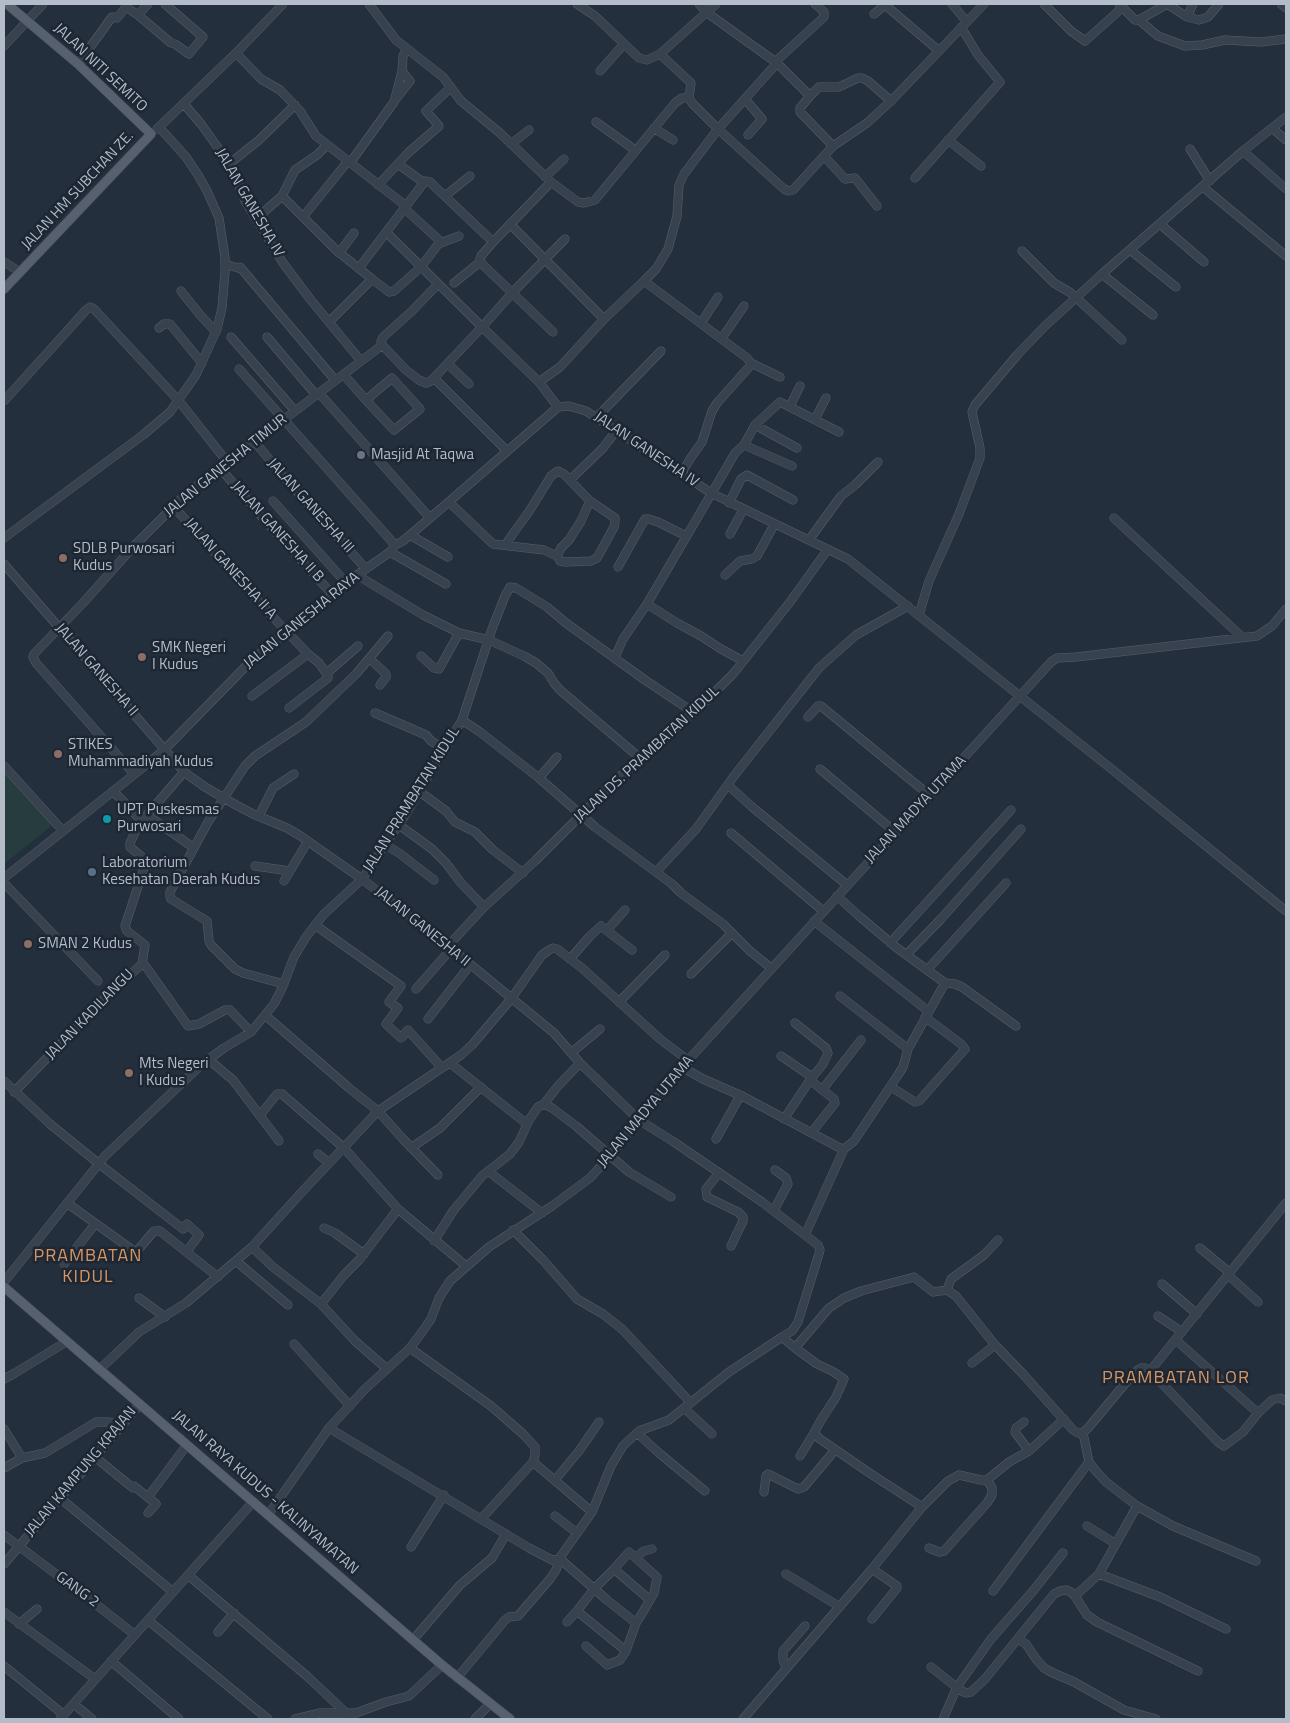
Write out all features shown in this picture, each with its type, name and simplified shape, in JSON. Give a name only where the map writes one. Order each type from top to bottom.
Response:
[{"type":"main road","name":"JALAN NITI SEMITO","points":[[7,4],[78,64],[151,134]]},
{"type":"main road","name":"JALAN HM SUBCHAN ZE.","points":[[4,289],[151,134]]},
{"type":"main road","name":"JALAN RAYA KUDUS - KALINYAMATAN","points":[[4,1287],[442,1666],[510,1719]]},
{"type":"street","points":[[4,46],[43,4]]},
{"type":"street","points":[[138,15],[148,4],[150,6],[154,4]]},
{"type":"street","points":[[78,64],[112,18],[117,18],[126,7],[171,43],[189,54],[202,37],[165,4]]},
{"type":"street","points":[[151,134],[184,104],[284,4]]},
{"type":"street","points":[[369,4],[390,33],[407,49],[435,70],[451,87],[460,101],[486,121],[548,180],[573,199],[584,203],[589,203],[600,196],[654,128],[679,100],[689,98]]},
{"type":"street","points":[[577,4],[595,16],[639,58],[645,60],[660,54],[716,4]]},
{"type":"street","points":[[699,4],[706,12],[776,62],[810,96]]},
{"type":"street","points":[[539,382],[560,367],[604,319],[661,262],[671,239],[677,216],[681,179],[718,129],[776,62],[824,17],[824,12],[815,4]]},
{"type":"street","points":[[874,14],[884,4],[938,50]]},
{"type":"street","points":[[915,178],[1000,82],[978,55],[964,24],[952,4]]},
{"type":"street","points":[[689,98],[718,129],[788,190],[793,190],[832,146],[867,122],[891,101],[984,4]]},
{"type":"street","points":[[1044,4],[1071,31],[1085,41],[1121,6],[1131,18],[1139,20],[1158,36],[1185,46],[1225,40],[1261,42],[1286,39]]},
{"type":"street","points":[[1139,20],[1167,4],[1187,17],[1204,19],[1220,4]]},
{"type":"street","points":[[1187,17],[1193,4]]},
{"type":"street","points":[[1281,4],[1286,8]]},
{"type":"street","points":[[600,71],[624,44]]},
{"type":"street","points":[[303,217],[349,162],[410,81],[402,71],[402,61],[407,49]]},
{"type":"street","points":[[236,53],[261,78],[280,90],[300,111],[311,129],[327,145],[405,207],[439,240],[438,244]]},
{"type":"street","points":[[660,54],[691,83],[689,98]]},
{"type":"street","points":[[832,146],[800,112],[800,108],[819,86],[839,87],[862,78],[891,101]]},
{"type":"street","points":[[378,185],[439,126],[426,111],[451,87]]},
{"type":"street","points":[[745,99],[762,119],[748,135]]},
{"type":"street","name":"JALAN GANESHA IV","points":[[184,104],[202,124],[229,164],[245,202],[257,218],[283,262],[361,361]]},
{"type":"street","points":[[229,164],[258,140],[294,105]]},
{"type":"street","points":[[919,615],[929,581],[959,514],[980,458],[980,448],[972,416],[973,408],[1018,354],[1076,298],[1243,151],[1286,117]]},
{"type":"street","points":[[596,122],[636,150]]},
{"type":"street","points":[[4,538],[143,435],[170,412],[196,375],[216,332],[222,308],[225,264],[219,218],[207,191],[186,157],[159,127]]},
{"type":"street","points":[[654,128],[673,140]]},
{"type":"street","points":[[1272,128],[1286,140]]},
{"type":"street","points":[[511,144],[529,130]]},
{"type":"street","points":[[948,140],[980,166]]},
{"type":"street","points":[[257,218],[282,196],[295,170],[317,155],[327,145]]},
{"type":"street","points":[[1190,149],[1210,181]]},
{"type":"street","points":[[1243,151],[1286,188]]},
{"type":"street","points":[[824,156],[844,179],[855,178],[877,206]]},
{"type":"street","points":[[454,283],[480,262],[481,256],[564,159]]},
{"type":"street","points":[[398,164],[423,182],[430,182],[493,242]]},
{"type":"street","points":[[445,196],[470,176]]},
{"type":"street","points":[[359,268],[423,182]]},
{"type":"street","points":[[1203,187],[1286,256]]},
{"type":"street","points":[[282,196],[339,253],[392,292],[421,267],[438,244],[459,236]]},
{"type":"street","points":[[510,224],[604,319]]},
{"type":"street","points":[[1160,224],[1204,262]]},
{"type":"street","points":[[386,232],[539,382],[558,407]]},
{"type":"street","points":[[339,253],[354,233]]},
{"type":"street","points":[[438,284],[383,337],[381,342],[406,370],[426,383],[448,364],[513,292],[565,239]]},
{"type":"street","points":[[1130,250],[1176,287]]},
{"type":"street","points":[[1022,251],[1054,283],[1076,298],[1122,340]]},
{"type":"street","points":[[4,262],[20,272]]},
{"type":"street","points":[[480,262],[553,332]]},
{"type":"street","points":[[225,264],[240,267],[335,380]]},
{"type":"street","points":[[1102,274],[1153,315]]},
{"type":"street","points":[[329,322],[372,278]]},
{"type":"street","points":[[644,281],[722,338],[747,358],[750,363],[780,377]]},
{"type":"street","points":[[181,291],[216,332]]},
{"type":"street","points":[[701,323],[718,297]]},
{"type":"street","points":[[722,338],[744,306]]},
{"type":"street","points":[[4,401],[90,307],[98,313],[179,401],[228,462]]},
{"type":"street","points":[[159,328],[164,324],[170,324],[202,363]]},
{"type":"street","points":[[231,337],[295,410]]},
{"type":"street","points":[[267,337],[430,518]]},
{"type":"street","points":[[361,361],[383,346]]},
{"type":"street","points":[[597,417],[661,351]]},
{"type":"street","name":"JALAN GANESHA TIMUR","points":[[134,774],[33,660],[34,654],[173,506],[284,418],[361,361]]},
{"type":"street","points":[[681,474],[702,442],[712,411],[750,363]]},
{"type":"street","points":[[448,364],[469,384]]},
{"type":"street","points":[[239,369],[284,418],[392,549],[446,584]]},
{"type":"street","points":[[344,375],[366,400],[394,430],[420,409],[392,378],[366,400]]},
{"type":"street","points":[[434,378],[507,451]]},
{"type":"street","points":[[790,406],[800,386]]},
{"type":"street","points":[[815,419],[826,398]]},
{"type":"street","points":[[615,657],[711,493],[735,453],[744,445],[754,425],[778,402],[790,406],[839,432]]},
{"type":"street","name":"JALAN GANESHA IV","points":[[558,407],[577,408],[597,417],[711,493],[848,559],[1286,911]]},
{"type":"street","name":"JALAN GANESHA RAYA","points":[[4,878],[164,750],[252,660],[410,535],[558,407]]},
{"type":"street","points":[[754,425],[796,448]]},
{"type":"street","points":[[570,480],[603,448],[616,431]]},
{"type":"street","name":"JALAN GANESHA III","points":[[255,442],[282,476],[366,569]]},
{"type":"street","points":[[744,445],[792,466]]},
{"type":"street","points":[[810,540],[841,496],[856,485],[878,462]]},
{"type":"street","name":"JALAN GANESHA II B","points":[[220,468],[333,595]]},
{"type":"street","points":[[449,502],[490,543],[493,544],[544,550],[557,556],[560,561],[565,562],[591,561],[597,558],[614,527],[615,518],[590,501],[560,471],[554,473],[504,545]]},
{"type":"street","points":[[728,502],[741,478],[747,475],[793,500]]},
{"type":"street","points":[[273,501],[347,584]]},
{"type":"street","points":[[557,556],[581,521],[590,501]]},
{"type":"street","name":"JALAN GANESHA II A","points":[[173,506],[308,654],[319,663],[326,673]]},
{"type":"street","points":[[730,534],[743,510]]},
{"type":"street","points":[[1114,518],[1242,638]]},
{"type":"street","points":[[618,568],[645,519],[658,522],[686,536]]},
{"type":"street","points":[[725,575],[738,562],[758,556],[774,525]]},
{"type":"street","points":[[410,535],[448,557]]},
{"type":"street","name":"JALAN DS. PRAMBATAN KIDUL","points":[[416,989],[484,907],[523,873],[640,758],[728,679],[790,602],[828,549]]},
{"type":"street","name":"JALAN GANESHA II","points":[[4,564],[184,772],[223,797],[259,816],[288,828],[362,879],[554,1033],[571,1053],[638,1120],[704,1161],[718,1173],[774,1210],[819,1248],[798,1322],[787,1342]]},
{"type":"street","points":[[357,576],[406,606],[459,633],[489,640],[536,663],[548,673],[560,690],[640,758]]},
{"type":"street","name":"JALAN PRAMBATAN KIDUL","points":[[4,1282],[98,1163],[208,1059],[251,1032],[274,1004],[294,957],[315,925],[324,914],[362,879],[420,792],[462,720],[508,590],[512,587],[547,607],[566,623],[693,712]]},
{"type":"street","points":[[647,604],[743,661]]},
{"type":"street","points":[[657,873],[732,788],[819,668],[856,635],[908,606]]},
{"type":"street","name":"JALAN MADYA UTAMA","points":[[268,1515],[329,1428],[365,1389],[410,1348],[431,1319],[443,1291],[450,1281],[466,1266],[513,1230],[542,1213],[585,1182],[610,1156],[682,1067],[1043,670],[1057,658],[1257,636],[1272,626],[1286,609]]},
{"type":"street","points":[[421,656],[434,668],[439,668],[459,633]]},
{"type":"street","points":[[284,984],[235,969],[211,945],[208,922],[170,898],[170,892],[223,797],[245,766],[255,756],[306,722],[356,674],[388,636]]},
{"type":"street","points":[[289,708],[328,678],[326,673],[358,646]]},
{"type":"street","points":[[252,696],[308,654]]},
{"type":"street","points":[[370,659],[386,674],[380,685]]},
{"type":"street","points":[[808,717],[820,706],[930,795]]},
{"type":"street","points":[[375,713],[426,735],[431,741],[445,749]]},
{"type":"street","points":[[462,720],[539,778],[581,815],[723,924],[771,968]]},
{"type":"street","points":[[539,778],[557,757]]},
{"type":"street","points":[[4,766],[63,831]]},
{"type":"street","points":[[820,769],[896,832]]},
{"type":"street","points":[[142,964],[145,945],[127,931],[125,926],[146,862],[132,850],[130,845],[135,831],[144,818],[184,772]]},
{"type":"street","points":[[259,816],[273,788],[294,774]]},
{"type":"street","points":[[732,788],[751,806],[847,885]]},
{"type":"street","points":[[112,791],[144,818],[194,848]]},
{"type":"street","points":[[420,792],[446,811],[455,822],[475,832],[493,850],[523,873]]},
{"type":"street","points":[[890,942],[1011,810]]},
{"type":"street","points":[[399,825],[432,848],[484,907]]},
{"type":"street","points":[[907,954],[1021,829]]},
{"type":"street","points":[[731,833],[823,911]]},
{"type":"street","points":[[284,881],[308,841]]},
{"type":"street","points":[[386,845],[434,880]]},
{"type":"street","points":[[255,866],[290,871]]},
{"type":"street","points":[[4,883],[98,981]]},
{"type":"street","points":[[927,970],[1006,883]]},
{"type":"street","points":[[837,896],[890,942],[927,970],[945,983],[962,987],[1016,1026]]},
{"type":"street","points":[[607,930],[625,910]]},
{"type":"street","points":[[814,921],[965,1049],[919,1101],[915,1102],[891,1086]]},
{"type":"street","points":[[315,925],[400,986],[389,1002],[398,1008],[386,1024],[401,1038],[408,1030],[442,1068]]},
{"type":"street","points":[[570,959],[603,926],[632,950]]},
{"type":"street","points":[[691,974],[732,932]]},
{"type":"street","points":[[99,1370],[135,1335],[186,1303],[252,1247],[273,1222],[378,1111],[450,1063],[472,1045],[511,999],[542,955],[554,948],[582,968],[660,1039],[689,1061]]},
{"type":"street","points":[[619,1002],[665,955]]},
{"type":"street","name":"JALAN KADILANGU","points":[[14,1092],[109,994],[142,964],[144,964],[188,1026],[200,1024],[225,1010],[230,1010],[251,1032]]},
{"type":"street","points":[[428,1020],[470,965]]},
{"type":"street","points":[[805,1235],[844,1149],[854,1141],[903,1067],[908,1049],[945,983]]},
{"type":"street","points":[[840,996],[908,1049]]},
{"type":"street","points":[[265,1015],[378,1111],[438,1175]]},
{"type":"street","points":[[784,1119],[823,1064],[828,1053],[826,1048],[795,1023]]},
{"type":"street","points":[[571,1053],[600,1029]]},
{"type":"street","points":[[822,1090],[861,1040]]},
{"type":"street","points":[[781,1056],[834,1100],[835,1103],[812,1132]]},
{"type":"street","points":[[208,1059],[232,1080],[280,1140]]},
{"type":"street","points":[[434,1241],[453,1211],[482,1176],[510,1154],[520,1142],[527,1124],[538,1107],[544,1104],[580,1062]]},
{"type":"street","points":[[450,1063],[527,1124]]},
{"type":"street","points":[[682,1067],[702,1079],[812,1132],[838,1148],[844,1149]]},
{"type":"street","points":[[4,1081],[50,1124],[98,1163],[183,1229],[187,1224],[200,1234],[187,1252]]},
{"type":"street","points":[[411,1148],[440,1128],[481,1087]]},
{"type":"street","points":[[260,1115],[277,1094],[282,1094],[344,1148],[398,1209],[466,1266]]},
{"type":"street","points":[[716,1139],[740,1096]]},
{"type":"street","points":[[544,1104],[570,1121],[629,1172],[671,1197]]},
{"type":"street","points":[[318,1154],[329,1163]]},
{"type":"street","points":[[774,1210],[788,1184],[786,1178],[775,1170]]},
{"type":"street","points":[[488,1171],[542,1213]]},
{"type":"street","points":[[718,1173],[705,1193],[709,1199],[738,1212],[742,1217],[743,1221],[731,1246]]},
{"type":"street","points":[[1150,1371],[1286,1203]]},
{"type":"street","points":[[67,1204],[134,1251],[137,1251],[151,1233],[160,1232],[218,1276]]},
{"type":"street","points":[[321,1304],[364,1254],[398,1209]]},
{"type":"street","points":[[64,1264],[94,1224]]},
{"type":"street","points":[[324,1228],[335,1233],[364,1254]]},
{"type":"street","points":[[513,1230],[543,1260],[577,1299],[604,1314],[622,1329],[712,1434]]},
{"type":"street","points":[[947,1290],[951,1279],[984,1255],[998,1240]]},
{"type":"street","points":[[252,1247],[321,1304],[355,1341],[387,1369]]},
{"type":"street","points":[[1200,1248],[1258,1302]]},
{"type":"street","points":[[236,1261],[288,1306]]},
{"type":"street","points":[[457,1678],[505,1620],[509,1617],[516,1617],[522,1612],[550,1579],[560,1559],[592,1512],[616,1456],[623,1446],[644,1429],[664,1423],[729,1372],[787,1342],[829,1308],[844,1298],[861,1291],[912,1277],[916,1278],[933,1292],[947,1290],[962,1302],[995,1345],[1073,1430],[1083,1433]]},
{"type":"street","points":[[1162,1284],[1197,1314]]},
{"type":"street","points":[[139,1298],[165,1316]]},
{"type":"street","points":[[1158,1316],[1182,1332]]},
{"type":"street","points":[[1176,1340],[1258,1413]]},
{"type":"street","points":[[4,1379],[66,1342]]},
{"type":"street","points":[[787,1342],[817,1364],[844,1379],[836,1397],[800,1456]]},
{"type":"street","points":[[294,1344],[350,1406]]},
{"type":"street","points":[[972,1363],[995,1345]]},
{"type":"street","points":[[410,1348],[491,1406],[523,1434],[534,1447],[535,1455],[533,1462],[482,1518]]},
{"type":"street","points":[[1083,1433],[1138,1370],[1143,1368],[1150,1371],[1163,1387],[1222,1445],[1227,1445],[1243,1432],[1258,1413],[1276,1398],[1286,1401]]},
{"type":"street","name":"JALAN KAMPUNG KRAJAN","points":[[4,1564],[140,1404]]},
{"type":"street","points":[[743,1719],[840,1607],[922,1507],[948,1481],[956,1475],[987,1480],[1009,1462],[1029,1451],[1064,1419]]},
{"type":"street","points":[[4,1468],[22,1458],[45,1453],[96,1422],[122,1425]]},
{"type":"street","points":[[555,1480],[579,1451],[599,1422]]},
{"type":"street","points":[[1024,1422],[1016,1428],[1015,1432],[1029,1451]]},
{"type":"street","points":[[329,1428],[444,1495],[506,1534],[552,1560],[560,1559],[636,1623]]},
{"type":"street","points":[[4,1429],[22,1458]]},
{"type":"street","points":[[637,1433],[705,1491]]},
{"type":"street","points":[[814,1433],[835,1450],[922,1507]]},
{"type":"street","points":[[1083,1433],[1089,1462],[1100,1476],[1137,1506],[1173,1526],[1256,1561]]},
{"type":"street","points":[[148,1497],[187,1445]]},
{"type":"street","points":[[764,1492],[766,1476],[768,1474],[798,1489],[804,1487],[835,1450]]},
{"type":"street","points":[[95,1457],[156,1504],[148,1513]]},
{"type":"street","points":[[533,1462],[592,1512]]},
{"type":"street","points":[[993,1590],[1089,1462]]},
{"type":"street","points":[[929,1548],[939,1552],[944,1551],[988,1503],[992,1495],[992,1488],[987,1480]]},
{"type":"street","points":[[411,1547],[444,1495]]},
{"type":"street","points":[[60,1498],[173,1592]]},
{"type":"street","points":[[4,1666],[62,1717],[253,1502]]},
{"type":"street","points":[[1076,1596],[1099,1574],[1137,1506]]},
{"type":"street","points":[[555,1516],[577,1533]]},
{"type":"street","points":[[1087,1526],[1116,1544]]},
{"type":"street","points":[[413,1640],[460,1585],[492,1558],[506,1534]]},
{"type":"street","name":"GANG 2","points":[[4,1535],[135,1635]]},
{"type":"street","points":[[636,1557],[644,1551],[652,1549]]},
{"type":"street","points":[[567,1622],[594,1589],[630,1552],[657,1577],[654,1593],[636,1623],[626,1651],[620,1660],[607,1665],[586,1646]]},
{"type":"street","points":[[943,1719],[956,1687],[991,1639],[1063,1553]]},
{"type":"street","points":[[614,1569],[650,1600]]},
{"type":"street","points":[[872,1569],[897,1586],[872,1619]]},
{"type":"street","points":[[786,1574],[840,1607]]},
{"type":"street","points":[[1099,1574],[1160,1597],[1226,1629]]},
{"type":"street","points":[[188,1575],[308,1677],[350,1719]]},
{"type":"street","points":[[931,1667],[956,1687],[966,1692],[971,1692],[977,1688],[1054,1594],[1066,1590],[1076,1596],[1087,1614],[1097,1622],[1198,1671]]},
{"type":"street","points":[[20,1624],[37,1609]]},
{"type":"street","points":[[577,1611],[626,1651]]},
{"type":"street","points":[[4,1612],[95,1679]]},
{"type":"street","points":[[218,1632],[234,1613]]},
{"type":"street","points":[[149,1621],[268,1719]]},
{"type":"street","points":[[786,1668],[783,1660],[783,1651],[805,1626]]},
{"type":"street","points":[[1018,1639],[1026,1644],[1044,1668],[1074,1682],[1124,1710],[1156,1719]]},
{"type":"street","points":[[111,1662],[179,1719]]},
{"type":"street","points":[[295,1719],[320,1713],[356,1713],[409,1696],[442,1666]]},
{"type":"street","points":[[74,1704],[92,1719]]},
{"type":"street","points":[[475,1719],[490,1704]]},
{"type":"green space","points":[[4,770],[54,824],[4,864]]},
{"type":"place","name":"Masjid At Taqwa","points":[[361,455]]},
{"type":"place","name":"SDLB Purwosari Kudus","points":[[63,558]]},
{"type":"place","name":"SMK Negeri I Kudus","points":[[142,657]]},
{"type":"place","name":"STIKES Muhammadiyah Kudus","points":[[58,754]]},
{"type":"place","name":"UPT Puskesmas Purwosari","points":[[107,819]]},
{"type":"place","name":"Laboratorium Kesehatan Daerah Kudus","points":[[92,872]]},
{"type":"place","name":"SMAN 2 Kudus","points":[[28,944]]},
{"type":"place","name":"Mts Negeri I Kudus","points":[[129,1073]]},
{"type":"district","name":"PRAMBATAN KIDUL","points":[[88,1267]]},
{"type":"district","name":"PRAMBATAN LOR","points":[[1176,1379]]}]
